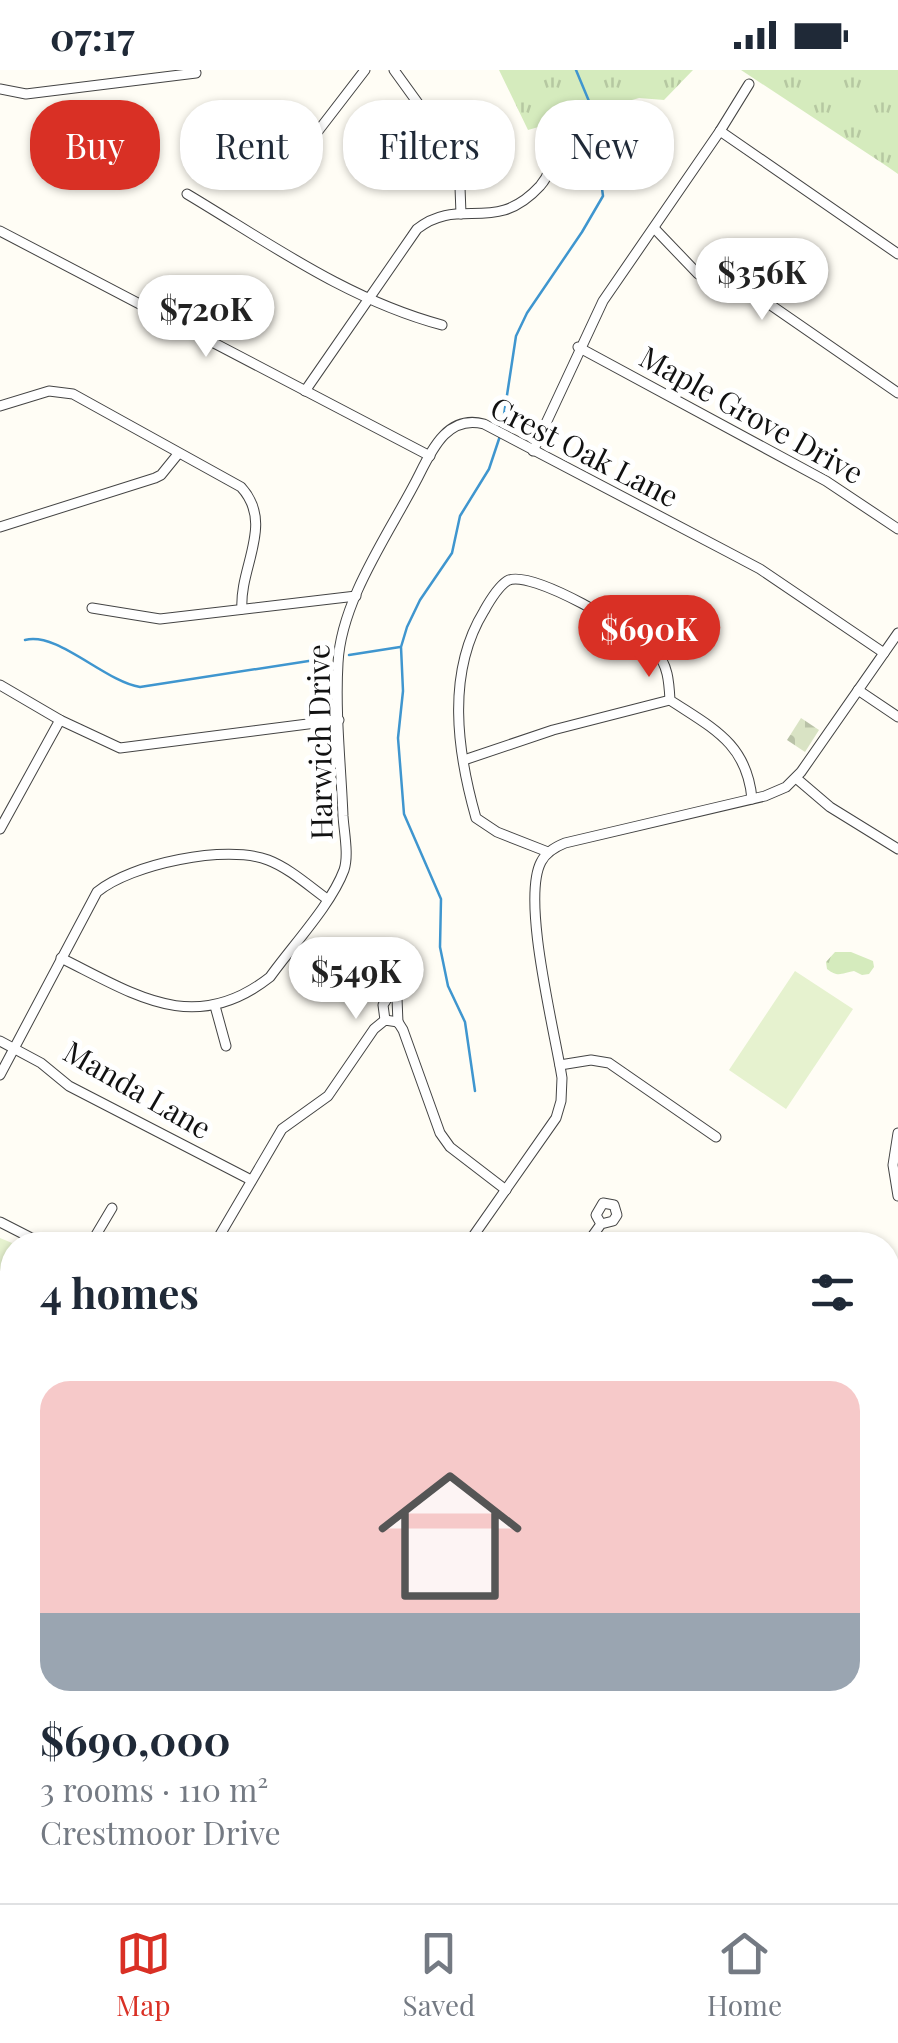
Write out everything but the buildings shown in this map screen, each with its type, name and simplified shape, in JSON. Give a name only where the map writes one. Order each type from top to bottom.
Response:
[{"type":"street","points":[[323,124],[364,70]]},
{"type":"street","points":[[394,70],[460,160],[461,214]]},
{"type":"street","points":[[0,89],[26,94],[196,72]]},
{"type":"street","points":[[533,451],[578,347],[603,301],[749,84]]},
{"type":"street","points":[[720,131],[898,254]]},
{"type":"street","points":[[305,390],[417,230],[437,217],[494,214],[522,205],[536,190]]},
{"type":"street","points":[[187,194],[266,245],[366,298],[401,314],[442,325]]},
{"type":"street","points":[[654,228],[698,274],[762,299],[898,393]]},
{"type":"street","points":[[0,230],[430,456]]},
{"type":"street","name":"Maple Grove Drive","points":[[578,347],[826,481],[898,529]]},
{"type":"street","points":[[0,406],[49,391],[73,394],[228,479],[251,498],[257,528],[241,590],[242,609]]},
{"type":"street","name":"Crest Oak Lane","points":[[430,456],[448,429],[460,422],[470,420],[501,433],[760,570],[884,653]]},
{"type":"street","points":[[0,527],[155,478],[178,454]]},
{"type":"street","name":"Harwich Drive","points":[[60,958],[157,1004],[172,1007],[215,1006],[270,977],[327,898],[346,861],[339,720],[340,645],[356,596],[430,456]]},
{"type":"street","points":[[548,852],[497,832],[476,818],[460,734],[459,671],[467,645],[489,602],[506,581],[523,578],[634,633],[663,663],[670,700]]},
{"type":"street","points":[[92,608],[160,619],[356,596]]},
{"type":"street","points":[[476,1232],[556,1118],[561,1101],[560,1065],[535,907],[536,878],[548,852],[576,840],[779,790],[796,778],[898,632]]},
{"type":"street","points":[[0,685],[60,720],[120,748],[339,720]]},
{"type":"street","points":[[858,690],[898,717]]},
{"type":"street","points":[[464,760],[553,730],[670,700],[740,752],[752,799]]},
{"type":"street","points":[[0,830],[60,720]]},
{"type":"street","points":[[796,778],[830,807],[898,849]]},
{"type":"street","points":[[0,1075],[97,892],[120,876],[148,866],[248,855],[275,863],[327,898]]},
{"type":"street","points":[[385,1020],[383,1005],[390,994],[398,998],[398,1023],[440,1133],[458,1154],[506,1190]]},
{"type":"street","points":[[215,1006],[226,1046]]},
{"type":"street","points":[[385,1020],[398,1023]]},
{"type":"street","points":[[221,1232],[282,1129],[328,1096],[374,1029],[385,1020]]},
{"type":"street","name":"Manda Lane","points":[[0,1041],[41,1064],[68,1086],[251,1180]]},
{"type":"street","points":[[560,1065],[590,1060],[609,1063],[716,1137]]},
{"type":"street","points":[[898,1134],[893,1165],[898,1196]]},
{"type":"street","points":[[98,1232],[112,1208]]},
{"type":"street","points":[[595,1232],[601,1224]]},
{"type":"green space","points":[[499,70],[693,70],[664,100],[535,100],[535,128],[528,130]]},
{"type":"green space","points":[[741,70],[898,70],[898,174],[888,167]]},
{"type":"green space","points":[[801,718],[819,730],[805,752],[787,740]]},
{"type":"green space","points":[[835,952],[851,952],[873,961],[874,967],[869,974],[834,973],[827,969],[826,962]]},
{"type":"green space","points":[[795,971],[853,1009],[786,1109],[729,1070]]},
{"type":"waterway","points":[[502,428],[516,336],[603,196],[591,106],[576,70]]},
{"type":"waterway","points":[[475,1091],[465,1022],[448,986],[440,947],[441,899],[404,814],[398,738],[403,691],[401,647],[420,600],[452,553],[460,516],[489,469],[500,436]]},
{"type":"waterway","points":[[25,640],[38,639],[66,649],[111,676],[140,687],[328,658]]},
{"type":"waterway","points":[[349,655],[400,647]]}]
